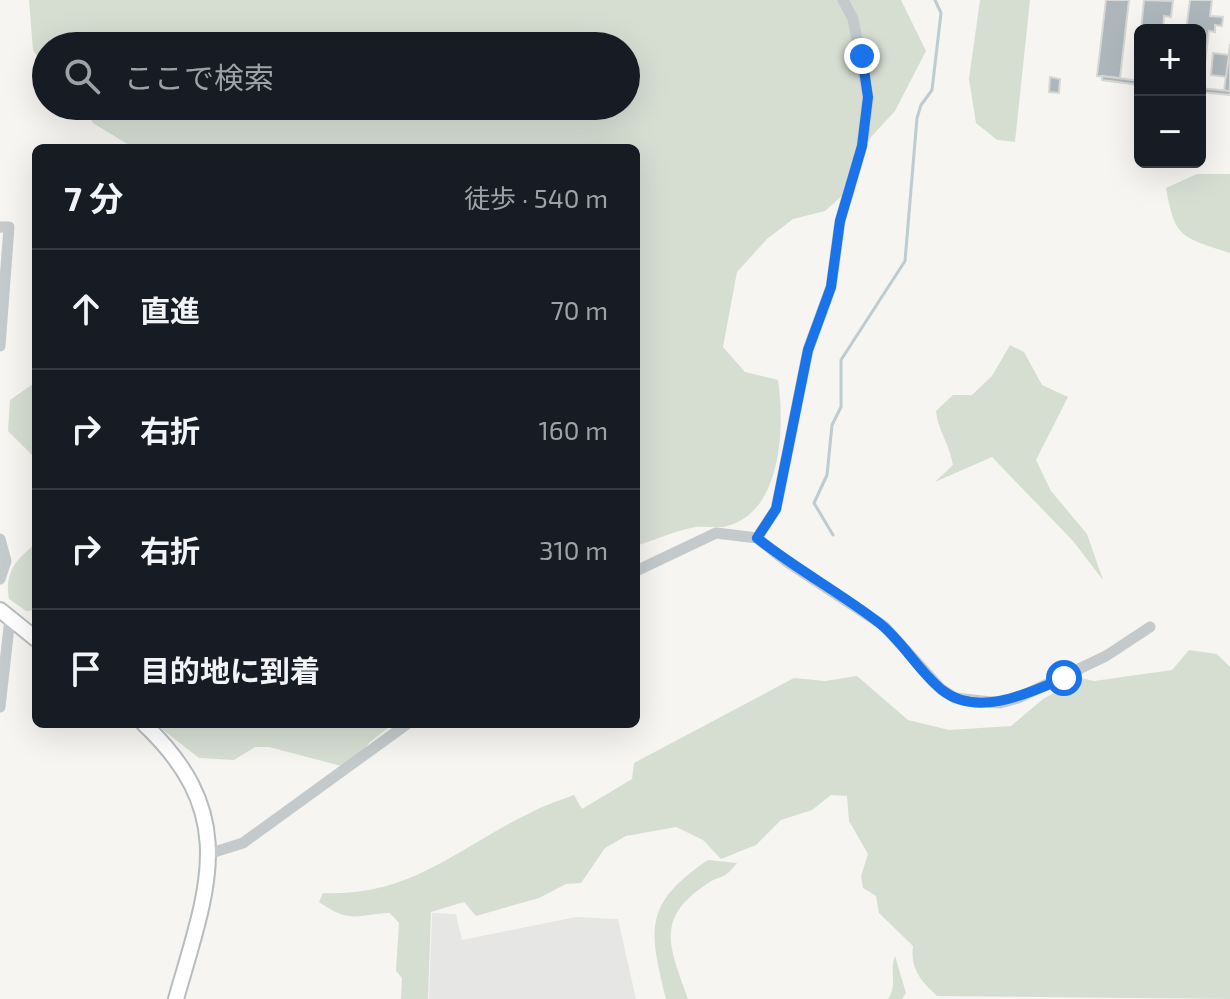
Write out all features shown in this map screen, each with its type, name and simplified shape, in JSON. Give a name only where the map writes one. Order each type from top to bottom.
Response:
[{"type":"main road","points":[[5,614],[32,636]]},
{"type":"main road","points":[[148,728],[171,751],[188,779],[203,811],[211,853],[202,909],[176,999]]},
{"type":"street","points":[[757,538],[776,509],[808,350],[831,287],[840,221],[862,146],[868,97],[853,19],[843,0]]},
{"type":"street","points":[[0,346],[4,227]]},
{"type":"street","points":[[640,569],[716,533],[757,538],[787,562],[884,626],[941,689],[955,698],[1000,703],[1018,698],[1106,656],[1150,627]]},
{"type":"street","points":[[0,539],[6,561],[0,579]]},
{"type":"street","points":[[0,707],[5,614]]},
{"type":"street","points":[[211,853],[243,843],[364,759],[402,728]]},
{"type":"shaded area","points":[[29,0],[901,0],[926,51],[895,111],[871,137],[843,195],[825,211],[793,219],[767,239],[737,272],[723,347],[745,372],[778,380],[780,399],[776,465],[759,504],[745,518],[727,526],[688,528],[640,545],[640,144],[127,144],[91,120],[640,120],[640,32],[32,32],[32,38]]},
{"type":"shaded area","points":[[980,0],[1030,0],[1015,142],[997,140],[976,123],[969,79]]},
{"type":"shaded area","points":[[1197,174],[1230,174],[1230,253],[1183,234],[1173,217],[1166,188]]},
{"type":"shaded area","points":[[1010,345],[1024,352],[1042,385],[1068,397],[1036,460],[1051,491],[1087,534],[1103,580],[1073,541],[992,457],[935,482],[953,465],[936,411],[953,395],[972,395],[992,376]]},
{"type":"shaded area","points":[[32,385],[32,455],[8,431],[10,400]]},
{"type":"shaded area","points":[[32,547],[32,610],[26,611],[9,599],[8,581],[17,561]]},
{"type":"shaded area","points":[[1189,650],[1217,654],[1230,667],[1230,999],[937,996],[918,974],[913,961],[913,946],[879,913],[876,896],[863,888],[861,876],[868,854],[849,821],[847,796],[831,795],[812,810],[781,820],[756,845],[721,859],[703,840],[676,827],[626,836],[605,848],[581,883],[566,884],[539,898],[476,916],[464,902],[431,912],[428,999],[401,999],[402,978],[396,971],[399,923],[390,913],[347,916],[319,902],[323,893],[354,892],[407,879],[533,811],[574,795],[582,809],[632,779],[634,763],[794,678],[825,681],[857,676],[908,720],[949,730],[1011,726],[1043,699],[1081,678],[1094,681],[1172,670]]},
{"type":"shaded area","points":[[388,728],[370,742],[349,768],[269,747],[255,747],[234,760],[199,758],[162,729]]},
{"type":"shaded area","points":[[708,860],[737,863],[724,876],[690,897],[679,910],[673,923],[672,950],[688,999],[666,999],[656,954],[656,920],[672,890]]},
{"type":"shaded area","points":[[432,913],[456,914],[462,940],[576,917],[618,919],[636,999],[429,999]]},
{"type":"shaded area","points":[[895,956],[906,993],[902,999],[888,999],[892,988]]},
{"type":"building","points":[[1106,0],[1129,0],[1120,78],[1097,76]]},
{"type":"building","points":[[1144,0],[1173,1],[1171,17],[1164,16],[1163,24],[1142,24]]},
{"type":"building","points":[[1190,0],[1212,0],[1210,16],[1223,17],[1222,26],[1215,25],[1215,32],[1209,31],[1206,55],[1206,24],[1187,24]]},
{"type":"building","points":[[1230,44],[1230,91],[1224,91]]},
{"type":"building","points":[[1213,53],[1229,55],[1226,77],[1211,75]]},
{"type":"building","points":[[1102,76],[1134,80],[1134,84],[1102,80]]},
{"type":"building","points":[[1050,77],[1060,79],[1059,93],[1049,92]]},
{"type":"building","points":[[1206,89],[1230,91],[1230,95],[1206,93]]},
{"type":"waterway","points":[[833,535],[814,503],[827,475],[832,425],[841,407],[841,360],[905,261],[917,118],[921,105],[932,90],[941,13],[935,0]]},
{"type":"route","points":[[862,56],[868,97],[862,146],[840,221],[831,287],[808,350],[776,509],[757,538],[787,562],[884,626],[941,689],[955,698],[1000,703],[1064,678]]}]
